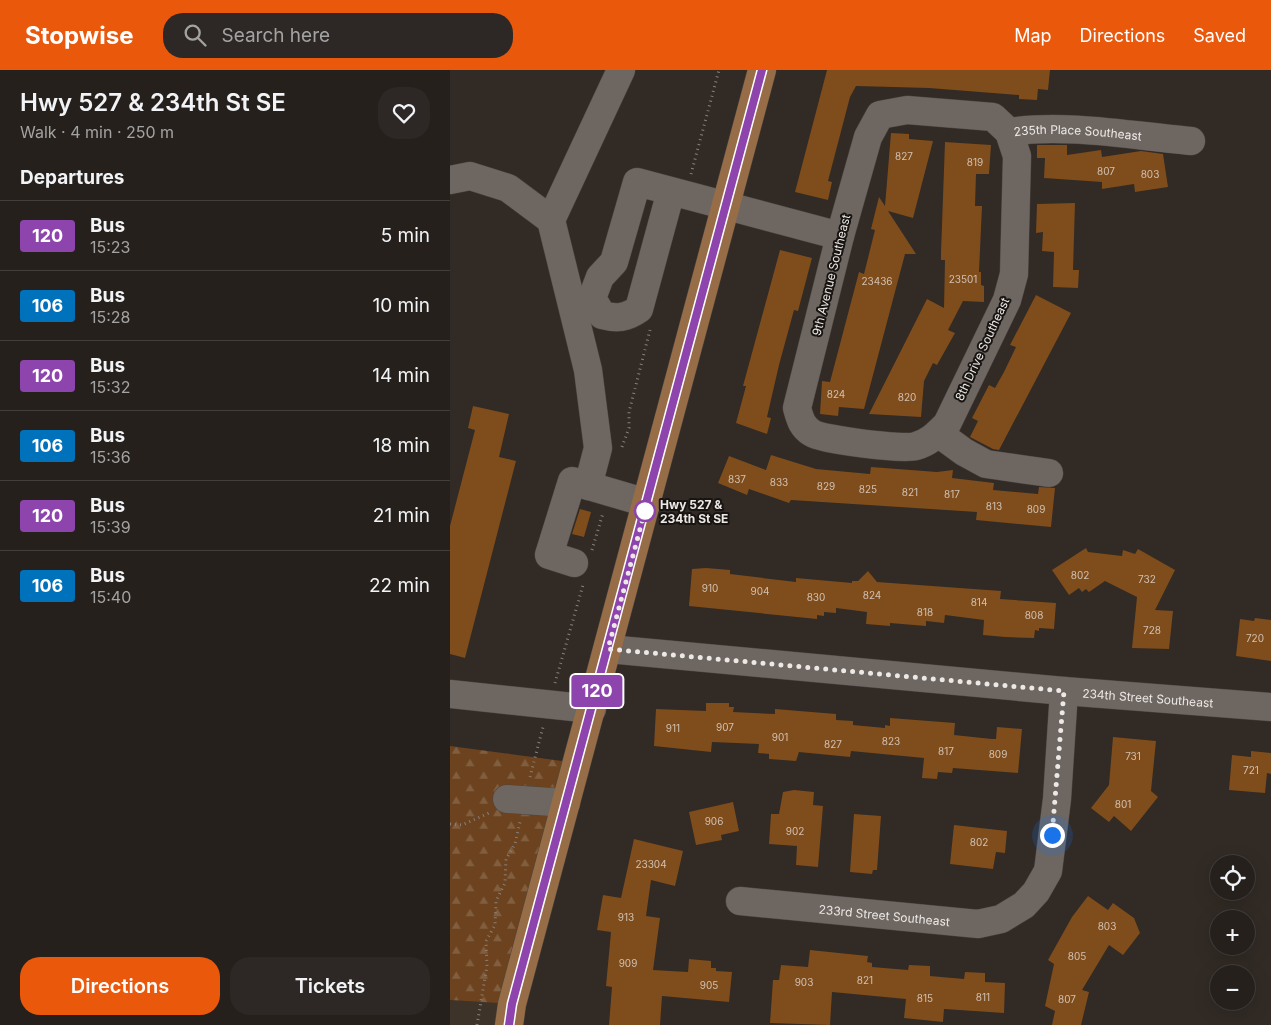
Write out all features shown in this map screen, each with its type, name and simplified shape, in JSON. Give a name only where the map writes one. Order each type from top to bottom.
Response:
[{"type":"main road","points":[[509,1025],[515,994],[762,70]]},
{"type":"street","points":[[588,486],[598,448],[588,370],[551,220],[621,70]]},
{"type":"street","name":"235th Place Southeast","points":[[880,115],[907,110],[993,117],[1009,132],[1028,129],[1058,129],[1191,141]]},
{"type":"street","name":"9th Avenue Southeast","points":[[880,115],[868,137],[840,236],[798,408],[801,423],[813,434],[831,440],[914,447],[935,437]]},
{"type":"street","name":"8th Drive Southeast","points":[[935,437],[947,424],[1007,300],[1014,274],[1018,156],[1009,132]]},
{"type":"street","points":[[450,180],[470,176],[508,188],[551,220]]},
{"type":"street","points":[[671,191],[840,236]]},
{"type":"street","points":[[935,437],[986,464],[1049,473]]},
{"type":"street","points":[[574,564],[549,555],[572,481],[647,503]]},
{"type":"street","name":"234th Street Southeast","points":[[608,649],[1064,691],[1271,707]]},
{"type":"street","name":"233rd Street Southeast","points":[[740,901],[978,924],[1001,920],[1024,905],[1036,892],[1048,871],[1057,799],[1064,691]]},
{"type":"street","points":[[450,694],[592,709]]},
{"type":"street","points":[[504,809],[566,803]]},
{"type":"path","points":[[450,824],[462,825],[504,809],[519,824]]},
{"type":"shaded area","points":[[450,1000],[512,1004],[509,1025],[450,1025]]},
{"type":"green space","points":[[450,746],[577,763],[512,1004],[450,1000]]},
{"type":"building","points":[[827,70],[1050,70],[1048,90],[1038,89],[1037,100],[1019,99],[1019,95],[929,88],[856,86],[850,97],[828,181],[832,182],[828,200],[795,192]]},
{"type":"building","points":[[891,133],[909,134],[909,139],[933,141],[913,218],[888,211],[916,254],[905,254],[864,409],[839,407],[838,416],[820,414],[822,381],[830,382],[859,272],[864,274],[875,230],[871,229],[879,197],[885,206]]},
{"type":"building","points":[[945,142],[991,145],[989,174],[976,174],[975,206],[982,206],[979,272],[981,272],[981,285],[984,286],[984,302],[963,301],[948,330],[955,333],[937,365],[933,363],[924,381],[921,417],[869,414],[927,299],[944,308],[945,260],[941,260],[941,252]]},
{"type":"building","points":[[1037,145],[1067,145],[1067,155],[1101,150],[1102,157],[1141,151],[1163,154],[1168,187],[1135,192],[1134,184],[1102,189],[1102,182],[1044,178],[1045,158],[1037,158]]},
{"type":"building","points":[[1075,203],[1073,270],[1079,270],[1078,288],[1053,287],[1054,252],[1042,251],[1043,232],[1036,233],[1037,204]]},
{"type":"building","points":[[780,250],[812,258],[798,311],[794,310],[779,365],[767,417],[771,418],[767,434],[736,423],[746,386],[743,386]]},
{"type":"building","points":[[1036,295],[1071,313],[999,450],[993,449],[970,437],[978,421],[972,418],[989,385],[995,388],[1004,372],[1016,347],[1010,345]]},
{"type":"building","points":[[473,406],[509,414],[499,457],[516,461],[465,658],[450,654],[450,526],[475,430],[468,428]]},
{"type":"building","points":[[771,455],[816,469],[870,474],[871,467],[937,472],[953,470],[952,478],[994,483],[993,490],[1038,494],[1039,487],[1055,488],[1051,527],[976,520],[977,512],[791,500],[789,503],[749,489],[747,495],[718,483],[729,456],[766,470]]},
{"type":"building","points":[[580,509],[591,512],[584,537],[572,534]]},
{"type":"building","points":[[1086,548],[1088,552],[1122,556],[1123,550],[1135,554],[1138,549],[1175,570],[1155,610],[1173,611],[1169,649],[1132,648],[1137,597],[1105,581],[1089,592],[1086,589],[1082,592],[1079,588],[1069,595],[1052,570]]},
{"type":"building","points":[[692,569],[730,570],[730,574],[796,582],[796,578],[852,583],[852,581],[858,581],[868,571],[877,582],[1001,591],[1000,599],[1056,603],[1054,629],[1039,628],[1039,631],[1035,630],[1034,638],[1005,637],[983,635],[984,620],[945,615],[944,623],[926,621],[926,626],[890,623],[890,626],[866,624],[867,612],[836,608],[836,613],[824,612],[824,616],[817,615],[817,619],[689,606]]},
{"type":"building","points":[[1255,618],[1271,620],[1271,661],[1236,656],[1240,619],[1254,621]]},
{"type":"building","points":[[706,703],[729,703],[729,707],[734,707],[733,712],[775,714],[775,709],[836,714],[836,720],[853,721],[853,725],[885,728],[885,725],[890,726],[890,718],[955,723],[954,735],[992,739],[996,739],[997,727],[1022,729],[1018,773],[953,768],[952,773],[938,772],[937,779],[922,778],[924,758],[851,751],[850,757],[799,752],[796,761],[769,759],[769,754],[758,753],[759,744],[712,742],[711,752],[654,746],[656,709],[706,711]]},
{"type":"building","points":[[1113,737],[1156,741],[1151,791],[1158,797],[1131,831],[1114,816],[1109,822],[1091,808],[1109,785]]},
{"type":"building","points":[[1251,751],[1271,753],[1271,774],[1267,773],[1265,793],[1229,790],[1232,755],[1251,757]]},
{"type":"building","points":[[794,790],[814,792],[813,805],[823,806],[818,867],[796,865],[797,846],[769,844],[771,814],[779,814],[783,792]]},
{"type":"building","points":[[733,802],[739,831],[721,835],[722,840],[696,845],[689,812]]},
{"type":"building","points":[[854,814],[881,816],[877,870],[873,870],[872,874],[850,872]]},
{"type":"building","points":[[954,825],[1007,831],[1005,853],[996,852],[993,869],[950,864]]},
{"type":"building","points":[[634,839],[683,851],[675,886],[651,880],[646,916],[660,918],[653,970],[688,972],[689,959],[711,961],[711,968],[716,968],[716,971],[732,972],[729,1002],[662,996],[660,1025],[609,1025],[612,987],[606,986],[611,932],[597,930],[603,895],[621,898]]},
{"type":"building","points":[[1088,896],[1108,910],[1113,903],[1134,918],[1140,933],[1123,955],[1109,945],[1082,990],[1089,992],[1081,1025],[1052,1025],[1055,1011],[1045,1006],[1054,964],[1048,960],[1072,917]]},
{"type":"building","points":[[810,950],[868,956],[867,962],[872,963],[872,967],[908,970],[909,965],[930,966],[930,976],[964,979],[965,972],[985,973],[985,982],[1005,983],[1004,1013],[944,1009],[943,1022],[904,1018],[906,999],[832,992],[830,1025],[770,1023],[773,980],[779,980],[781,965],[808,967]]},
{"type":"bus line","name":"120","points":[[509,1025],[512,1004],[762,70]]},
{"type":"place","name":"Hwy 527 & 234th St SE","points":[[645,511]]},
{"type":"route","points":[[645,511],[647,503],[608,649],[1064,691],[1057,799],[1052,835]]}]
